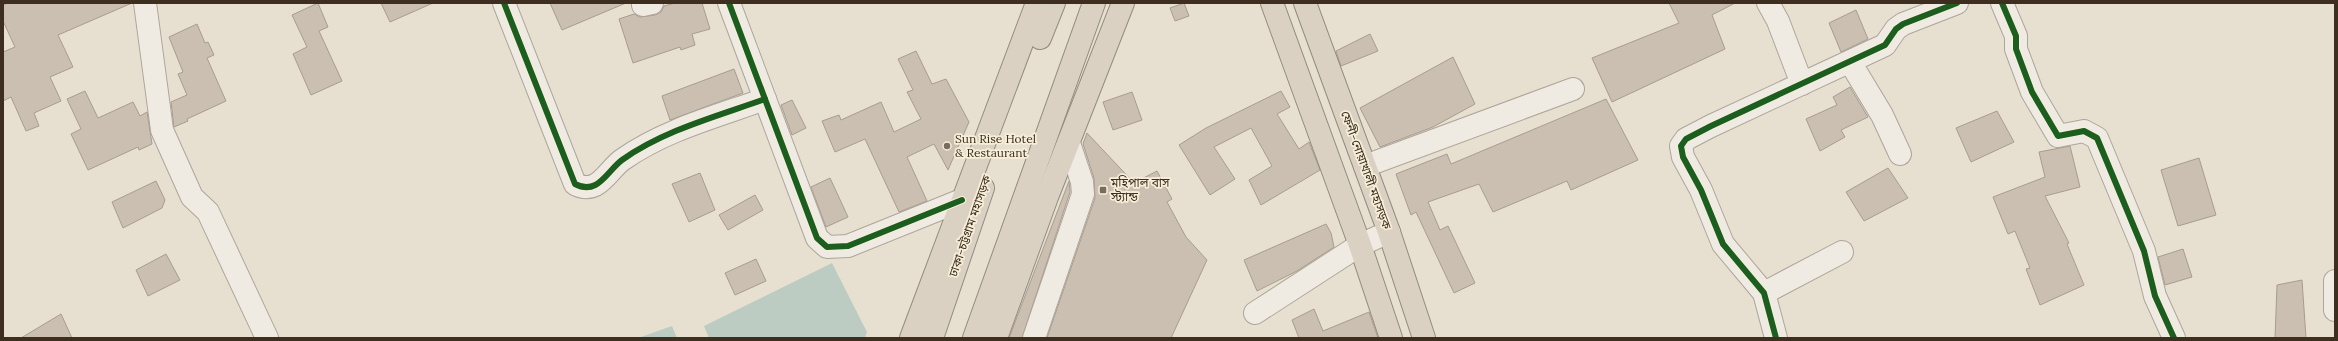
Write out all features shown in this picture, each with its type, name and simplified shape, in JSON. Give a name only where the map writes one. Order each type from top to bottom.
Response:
[{"type":"highway","points":[[910,338],[1037,3]]},
{"type":"highway","name":"ঢাকা-চট্টগ্রাম মহাসড়ক","points":[[932,338],[979,199],[1054,3]]},
{"type":"highway","points":[[974,338],[1094,3]]},
{"type":"highway","points":[[996,338],[1123,3]]},
{"type":"highway","points":[[1272,3],[1360,245],[1391,338]]},
{"type":"highway","name":"ফেনী-নোয়াখালী মহাসড়ক","points":[[1305,3],[1389,232],[1424,338]]},
{"type":"street","points":[[144,3],[162,130],[192,198],[208,212],[267,338]]},
{"type":"street","points":[[504,3],[575,184],[581,187],[591,187],[602,181],[621,160],[667,135],[766,99]]},
{"type":"street","points":[[729,3],[818,238],[827,246],[848,246],[962,200]]},
{"type":"street","points":[[1768,3],[1778,21],[1802,84]]},
{"type":"street","points":[[1776,338],[1764,293],[1723,244],[1701,190],[1683,157],[1681,146],[1686,139],[1692,136],[1885,45],[1896,29],[1903,24],[1957,3]]},
{"type":"street","points":[[2002,3],[2016,36],[2016,49],[2032,92],[2058,136],[2084,131],[2097,138],[2144,251],[2155,296],[2174,338]]},
{"type":"street","points":[[1850,62],[1882,115],[1900,154]]},
{"type":"street","points":[[1365,166],[1573,89]]},
{"type":"street","points":[[1034,338],[1082,194],[1082,182],[1069,143]]},
{"type":"street","points":[[1255,313],[1360,245],[1389,232]]},
{"type":"street","points":[[1764,293],[1842,252]]},
{"type":"street","points":[[2335,281],[2335,310]]},
{"type":"shaded area","points":[[832,263],[867,332],[865,338],[709,338],[704,326]]},
{"type":"shaded area","points":[[672,326],[677,338],[638,338]]},
{"type":"building","points":[[8,3],[132,3],[58,35],[73,67],[50,77],[61,101],[34,113],[39,126],[26,131],[11,97],[3,101],[3,52],[15,47],[3,21],[3,5]]},
{"type":"building","points":[[318,3],[328,27],[319,31],[342,81],[311,95],[293,54],[307,47],[292,15]]},
{"type":"building","points":[[381,3],[433,3],[390,22]]},
{"type":"building","points":[[550,3],[626,3],[562,30]]},
{"type":"building","points":[[675,3],[702,3],[710,29],[692,34],[695,45],[681,50],[680,47],[633,63],[619,19],[634,14],[640,17],[655,15],[661,12],[664,6]]},
{"type":"building","points":[[1184,3],[1189,16],[1175,21],[1170,8]]},
{"type":"building","points":[[1669,3],[1735,3],[1712,15],[1725,49],[1612,102],[1592,58],[1679,23]]},
{"type":"building","points":[[1856,10],[1868,39],[1841,52],[1829,23]]},
{"type":"building","points":[[197,24],[205,43],[208,42],[214,55],[207,58],[226,101],[187,119],[188,121],[174,127],[171,102],[187,95],[178,74],[183,72],[169,37]]},
{"type":"building","points":[[1370,34],[1378,51],[1341,66],[1336,51]]},
{"type":"building","points":[[916,51],[932,84],[946,79],[969,122],[948,170],[934,144],[907,157],[927,201],[899,212],[865,139],[835,152],[822,121],[839,115],[841,120],[881,102],[894,132],[921,119],[907,92],[913,90],[898,59]]},
{"type":"building","points":[[1453,57],[1475,104],[1433,127],[1380,147],[1360,108]]},
{"type":"building","points":[[734,69],[743,93],[670,120],[662,96]]},
{"type":"building","points":[[1850,87],[1868,117],[1841,130],[1845,137],[1820,151],[1806,119],[1837,105],[1833,97]]},
{"type":"building","points":[[85,91],[98,118],[133,102],[140,116],[147,112],[152,144],[139,150],[138,147],[88,170],[71,134],[81,129],[67,99]]},
{"type":"building","points":[[1281,91],[1290,107],[1277,114],[1299,149],[1309,142],[1320,170],[1261,205],[1249,180],[1272,166],[1251,128],[1214,147],[1235,179],[1210,195],[1179,145],[1206,128]]},
{"type":"building","points":[[1132,92],[1142,120],[1113,130],[1103,102]]},
{"type":"building","points":[[1606,99],[1638,160],[1571,190],[1567,181],[1493,212],[1479,184],[1428,202],[1440,230],[1448,226],[1475,283],[1454,293],[1416,212],[1411,215],[1396,174],[1447,154],[1451,164]]},
{"type":"building","points":[[792,100],[806,128],[792,135],[781,105]]},
{"type":"building","points":[[1997,111],[2014,142],[1971,162],[1956,128]]},
{"type":"building","name":"মহিপাল বাস স্ট্যান্ড","points":[[1087,133],[1134,183],[1157,171],[1172,199],[1167,202],[1186,237],[1207,260],[1171,338],[1047,338],[1095,198],[1094,178],[1083,144]]},
{"type":"building","points":[[2070,146],[2080,187],[2045,196],[2069,243],[2067,244],[2084,285],[2040,305],[2026,269],[2030,268],[2015,231],[2008,234],[1993,197],[2045,177],[2039,152]]},
{"type":"building","points":[[2199,158],[2216,215],[2178,226],[2161,170]]},
{"type":"building","points":[[1888,168],[1908,198],[1864,221],[1846,192]]},
{"type":"building","points":[[700,173],[715,210],[689,222],[672,184]]},
{"type":"building","points":[[830,178],[848,217],[826,227],[811,187]]},
{"type":"building","points":[[156,181],[165,200],[162,208],[123,228],[112,202]]},
{"type":"building","points":[[1069,181],[1070,192],[1022,338],[1009,338]]},
{"type":"building","points":[[755,195],[763,210],[728,230],[719,215]]},
{"type":"building","points":[[1326,224],[1331,233],[1334,247],[1297,271],[1257,291],[1244,260]]},
{"type":"building","points":[[2183,249],[2192,277],[2165,285],[2158,257]]},
{"type":"building","points":[[166,254],[180,280],[148,296],[136,270]]},
{"type":"building","points":[[756,259],[766,281],[735,295],[725,273]]},
{"type":"building","points":[[2302,280],[2306,338],[2275,338],[2277,285]]},
{"type":"building","points":[[1314,309],[1323,331],[1369,312],[1378,338],[1299,338],[1292,320]]},
{"type":"building","points":[[61,314],[72,338],[21,338]]},
{"type":"cycle path","points":[[504,3],[575,184],[583,187],[596,185],[602,181],[622,160],[655,140],[673,132],[765,99]]},
{"type":"cycle path","points":[[729,3],[817,238],[827,247],[848,246],[962,200]]},
{"type":"cycle path","points":[[1776,338],[1764,293],[1723,244],[1701,190],[1683,157],[1681,146],[1686,139],[1711,126],[1885,45],[1896,29],[1903,24],[1957,3]]},
{"type":"cycle path","points":[[2002,3],[2016,36],[2016,49],[2032,92],[2058,136],[2084,131],[2097,138],[2144,251],[2155,296],[2174,338]]},
{"type":"place","name":"Sun Rise Hotel & Restaurant","points":[[947,146]]},
{"type":"place","name":"মহিপাল বাস স্ট্যান্ড","points":[[1103,190]]}]
